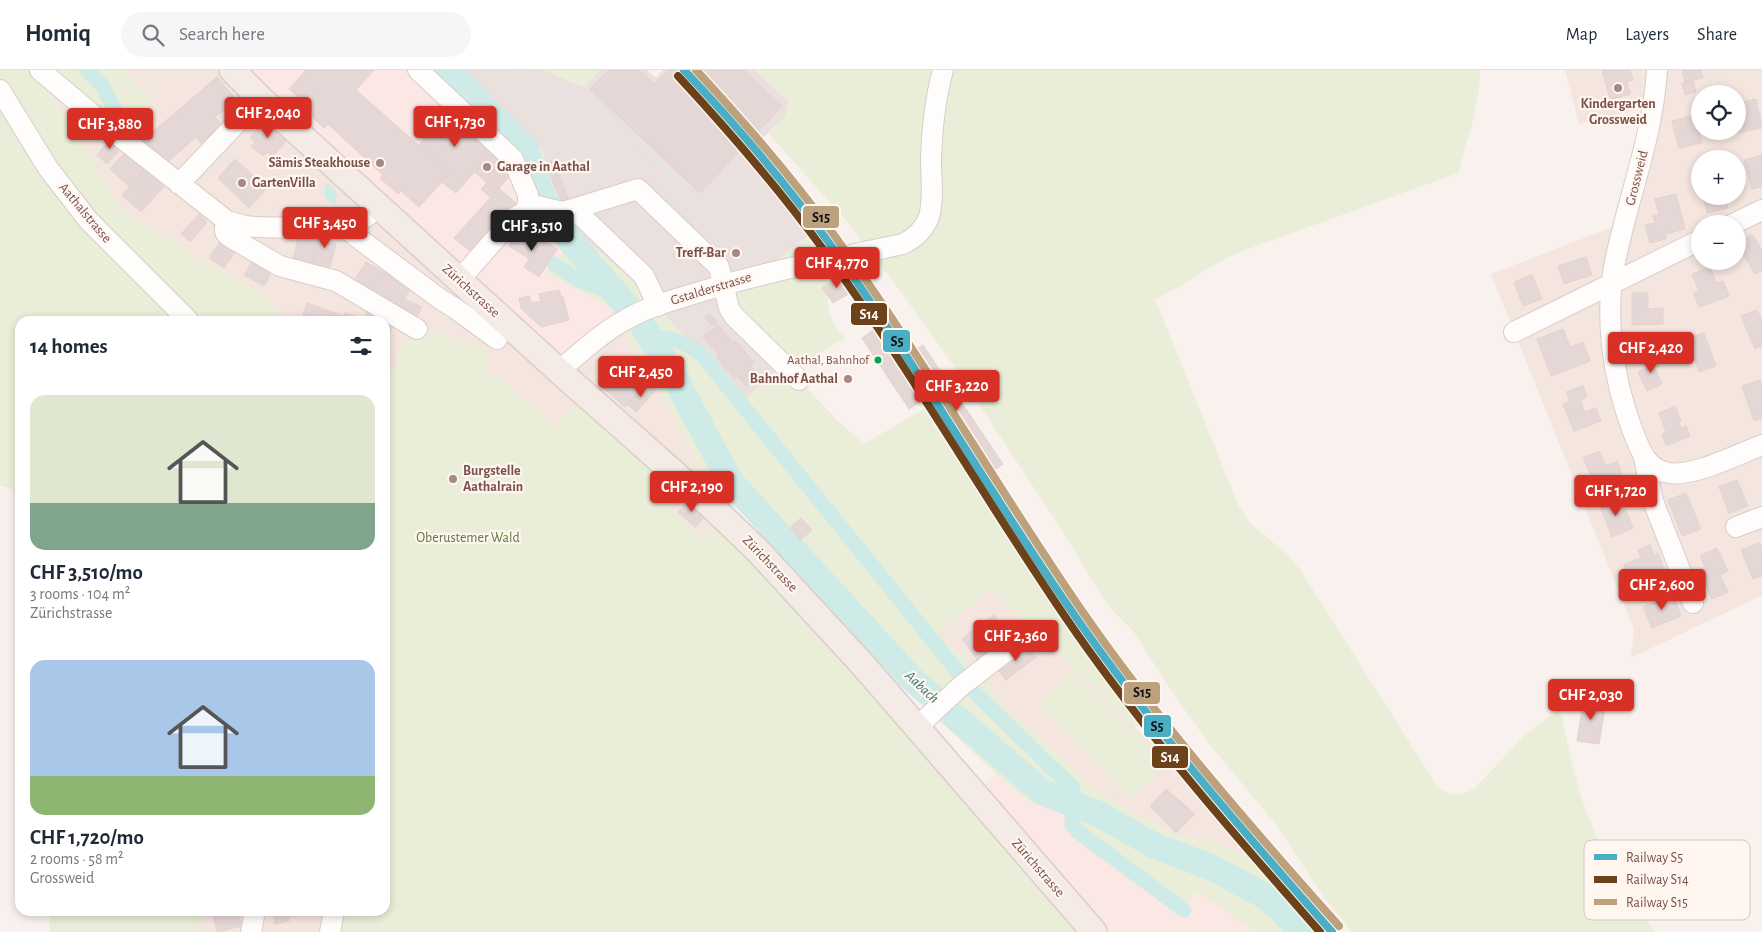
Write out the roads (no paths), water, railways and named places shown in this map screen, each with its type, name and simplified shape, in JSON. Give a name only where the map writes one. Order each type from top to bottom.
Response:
[{"type":"main road","name":"Zürichstrasse","points":[[232,70],[261,99],[559,371],[714,509],[803,599],[863,665],[946,700],[1094,932]]},
{"type":"street","points":[[40,70],[105,125],[227,221],[256,227],[323,228],[350,225],[363,219],[378,206]]},
{"type":"street","points":[[418,70],[513,159],[532,204]]},
{"type":"street","name":"Gstalderstrasse","points":[[559,371],[619,324],[658,306],[722,285],[808,263],[903,244],[913,239],[923,229],[931,207],[931,138],[943,70]]},
{"type":"street","name":"Grossweid","points":[[1656,70],[1649,131],[1616,261],[1612,284],[1611,313],[1614,364],[1626,413],[1644,458],[1653,501],[1693,603]]},
{"type":"street","name":"Aathalstrasse","points":[[0,90],[48,168],[88,220],[184,316]]},
{"type":"street","points":[[179,184],[250,108]]},
{"type":"street","points":[[532,204],[568,210],[638,189],[719,267],[729,308],[734,316],[799,380]]},
{"type":"street","points":[[468,270],[514,218],[526,212],[532,204]]},
{"type":"street","points":[[568,210],[644,276],[658,306]]},
{"type":"street","points":[[1746,218],[1762,210]]},
{"type":"street","points":[[227,221],[224,232],[280,266],[336,281],[417,329]]},
{"type":"street","points":[[350,225],[353,234],[358,238],[440,299],[456,308],[497,338]]},
{"type":"street","points":[[1514,332],[1691,244]]},
{"type":"street","points":[[1644,458],[1656,468],[1679,474],[1692,472],[1762,445]]},
{"type":"street","points":[[1736,527],[1762,517]]},
{"type":"street","points":[[946,700],[1013,646]]},
{"type":"street","points":[[251,932],[254,916]]},
{"type":"street","points":[[330,932],[334,916]]},
{"type":"water","points":[[327,183],[337,193],[336,204],[326,199],[324,190]]},
{"type":"waterway","points":[[87,70],[101,84],[116,112]]},
{"type":"waterway","name":"Aabach","points":[[447,70],[525,148],[544,199],[567,237],[626,305]]},
{"type":"waterway","points":[[554,264],[577,279],[620,296]]},
{"type":"waterway","name":"Aabach","points":[[644,328],[669,367],[730,481],[912,679],[1042,792],[1099,814],[1153,845],[1213,868],[1263,895],[1279,907],[1301,932]]},
{"type":"waterway","points":[[650,336],[678,341],[702,355],[975,693],[1073,788],[1072,824],[1077,831],[1184,910]]},
{"type":"railway","points":[[516,70],[550,83],[597,108],[624,129],[686,188]]},
{"type":"rail line","name":"S5","points":[[684,70],[758,153],[827,240],[922,380],[1043,570],[1135,698],[1199,778],[1332,932]]},
{"type":"rail line","name":"S15","points":[[696,70],[768,151],[834,235],[898,327],[1049,562],[1110,650],[1205,771],[1339,926]]},
{"type":"rail line","name":"S14","points":[[678,76],[751,158],[820,245],[884,337],[1035,572],[1125,700],[1188,779],[1320,932]]},
{"type":"place","name":"Kindergarten Grossweid","points":[[1618,88]]},
{"type":"place","name":"Sämis Steakhouse","points":[[380,163]]},
{"type":"place","name":"Garage in Aathal","points":[[487,167]]},
{"type":"place","name":"GartenVilla","points":[[242,183]]},
{"type":"place","name":"Treff-Bar","points":[[736,253]]},
{"type":"place","name":"Aathal, Bahnhof","points":[[878,360]]},
{"type":"place","name":"Bahnhof Aathal","points":[[848,379]]},
{"type":"place","name":"Burgstelle Aathalrain","points":[[453,479]]},
{"type":"park label","name":"Oberustemer Wald","points":[[468,538]]}]
